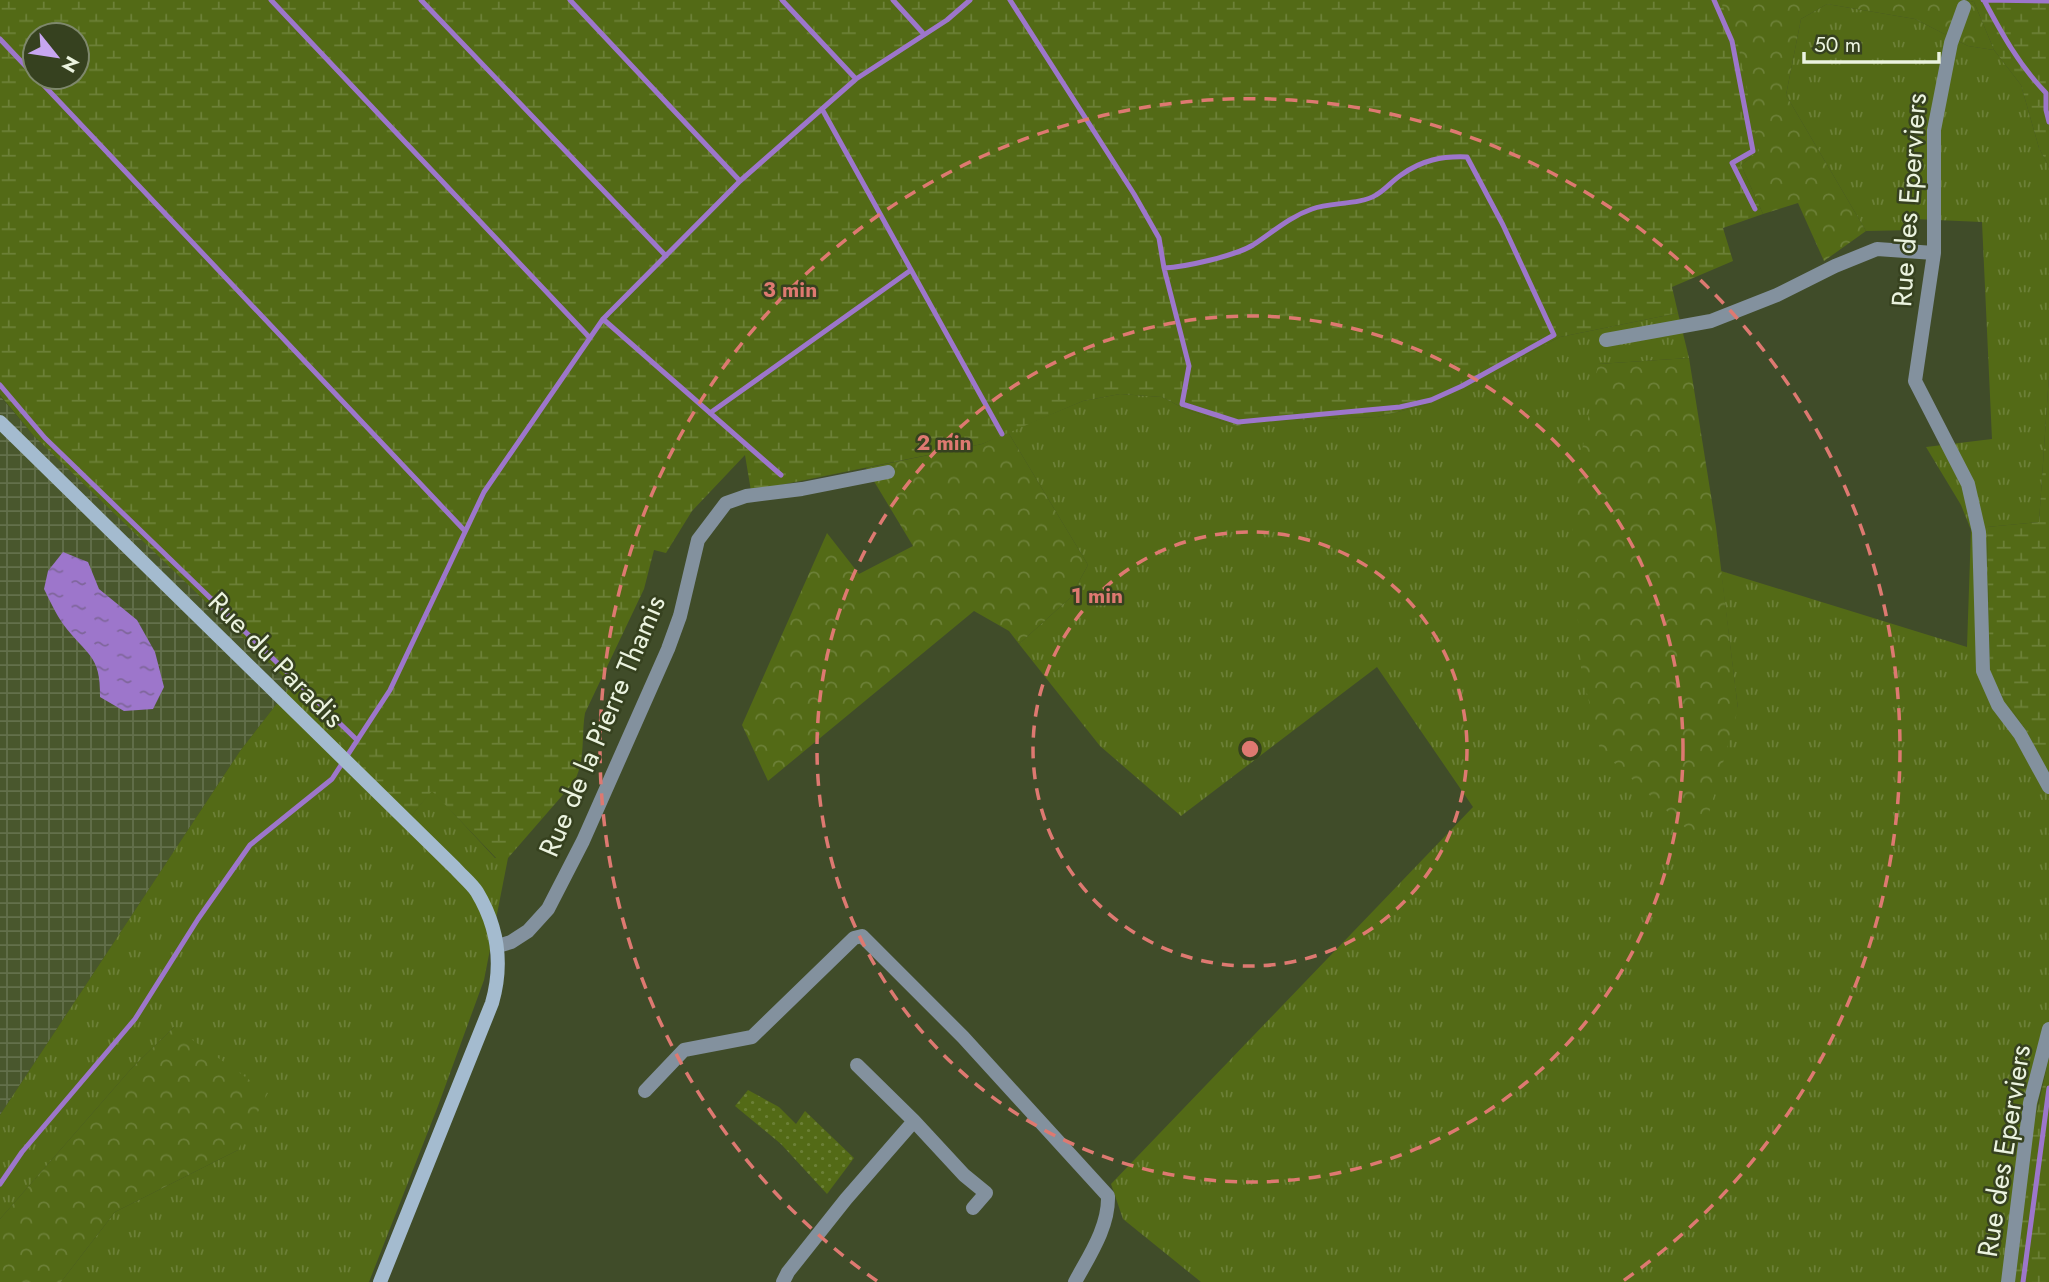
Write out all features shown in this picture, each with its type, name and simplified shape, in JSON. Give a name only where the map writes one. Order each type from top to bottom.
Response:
[{"type":"main road","name":"Rue du Paradis","points":[[0,422],[477,891],[498,946]]},
{"type":"main road","points":[[380,1282],[492,1003],[498,976],[498,946]]},
{"type":"street","name":"Rue des Eperviers","points":[[1964,7],[1951,43],[1934,130],[1934,253],[1915,381],[1968,484],[1977,520],[1983,671],[1998,705],[2020,734],[2049,787]]},
{"type":"street","points":[[1606,340],[1710,321],[1777,295],[1835,266],[1877,249],[1934,253]]},
{"type":"street","name":"Rue de la Pierre Thamis","points":[[498,946],[511,942],[528,931],[548,909],[583,841],[668,649],[680,616],[698,540],[726,503],[746,496],[802,489],[888,472]]},
{"type":"street","points":[[645,1091],[684,1050],[752,1037],[853,938],[862,936],[963,1037],[1108,1196],[1105,1221],[1075,1282]]},
{"type":"street","name":"Rue des Eperviers","points":[[2008,1282],[2030,1103],[2049,1029]]},
{"type":"street","points":[[857,1065],[964,1175],[986,1193],[973,1208]]},
{"type":"street","points":[[783,1282],[846,1199],[914,1121]]},
{"type":"shaded area","points":[[0,396],[33,435],[292,684],[240,751],[0,1115]]},
{"type":"green space","points":[[0,0],[1720,0],[1737,39],[1759,151],[1741,165],[1763,214],[1723,228],[1733,261],[1672,287],[1678,313],[1560,337],[1426,405],[1377,417],[1264,421],[1237,426],[1185,409],[1162,397],[1120,394],[1083,401],[982,444],[751,491],[745,455],[692,511],[666,553],[654,550],[644,589],[585,713],[582,756],[574,782],[508,858],[496,858],[432,791],[412,815],[340,748],[346,737],[33,435],[0,395]]},
{"type":"green space","points":[[1720,0],[1966,0],[1974,2],[1994,50],[1968,46],[1915,19],[1827,4],[1801,19],[1786,95],[1866,231],[1824,261],[1798,203],[1763,214],[1741,165],[1759,151]]},
{"type":"green space","points":[[1966,0],[2049,0],[2049,167],[2039,148],[2021,85],[1994,50],[1974,2]]},
{"type":"green space","points":[[1827,4],[1915,19],[1968,46],[1994,50],[2021,85],[2039,148],[2049,167],[2049,375],[2039,522],[1987,527],[1990,678],[2025,729],[2049,773],[2049,1057],[2038,1102],[2012,1282],[1201,1282],[1123,1219],[1111,1184],[1473,807],[1377,667],[1181,816],[1100,746],[1019,644],[1070,598],[1088,565],[1008,432],[1083,401],[1120,394],[1162,397],[1185,409],[1237,426],[1264,421],[1377,417],[1426,405],[1560,337],[1678,313],[1689,358],[1598,364],[1738,709],[1721,571],[1967,647],[1971,530],[1961,505],[1926,447],[1992,439],[1982,222],[1914,219],[1915,230],[1866,231],[1786,95],[1801,19]]},
{"type":"green space","points":[[1689,358],[1716,527],[1738,709],[1701,842],[1600,750],[1581,667],[1571,511],[1598,364]]},
{"type":"green space","points":[[2049,375],[2049,773],[2025,729],[1990,678],[1987,527],[2039,522]]},
{"type":"green space","points":[[1008,432],[1088,565],[1070,598],[1019,644],[1009,631],[974,611],[768,781],[742,725],[827,533],[859,574],[913,546],[866,468],[982,444]]},
{"type":"green space","points":[[292,684],[346,737],[412,815],[432,790],[495,858],[508,858],[484,980],[438,1106],[369,1282],[61,1282],[115,1212],[238,1150],[174,1027],[131,1069],[0,1219],[0,1115],[240,751]]},
{"type":"green space","points":[[174,1027],[268,1093],[238,1150],[115,1212],[61,1282],[0,1282],[0,1219],[131,1069]]},
{"type":"green space","points":[[2049,1057],[2049,1282],[2012,1282],[2032,1134]]},
{"type":"green space","points":[[748,1090],[779,1107],[796,1124],[805,1111],[854,1158],[827,1194],[781,1144],[735,1106]]},
{"type":"water","points":[[63,552],[88,562],[99,589],[137,620],[155,652],[164,687],[153,709],[124,711],[100,697],[95,663],[63,624],[44,589],[48,571]]},
{"type":"waterway","points":[[271,0],[590,338]]},
{"type":"waterway","points":[[421,0],[666,256]]},
{"type":"waterway","points":[[570,0],[740,181]]},
{"type":"waterway","points":[[782,0],[856,79]]},
{"type":"waterway","points":[[893,0],[922,32]]},
{"type":"waterway","points":[[0,1184],[22,1152],[135,1019],[198,919],[250,845],[332,779],[390,690],[484,492],[603,319],[740,181],[856,79],[947,20],[970,0]]},
{"type":"waterway","points":[[1010,0],[1134,194],[1159,238],[1164,268],[1189,366],[1182,404],[1238,422],[1400,407],[1431,400],[1462,386],[1554,335],[1503,225],[1467,157],[1449,157],[1425,162],[1369,198],[1304,212],[1253,245],[1234,253],[1164,268]]},
{"type":"waterway","points":[[1714,0],[1732,41],[1753,151],[1732,163],[1755,209]]},
{"type":"waterway","points":[[1983,0],[2049,1]]},
{"type":"waterway","points":[[1984,0],[2019,60],[2046,93],[2049,122]]},
{"type":"waterway","points":[[0,39],[21,61]]},
{"type":"waterway","points":[[49,91],[465,531]]},
{"type":"waterway","points":[[822,109],[1002,434]]},
{"type":"waterway","points":[[710,413],[911,270]]},
{"type":"waterway","points":[[603,319],[781,475]]},
{"type":"waterway","points":[[0,385],[45,438],[357,740]]},
{"type":"waterway","points":[[2023,1282],[2049,1088]]}]
